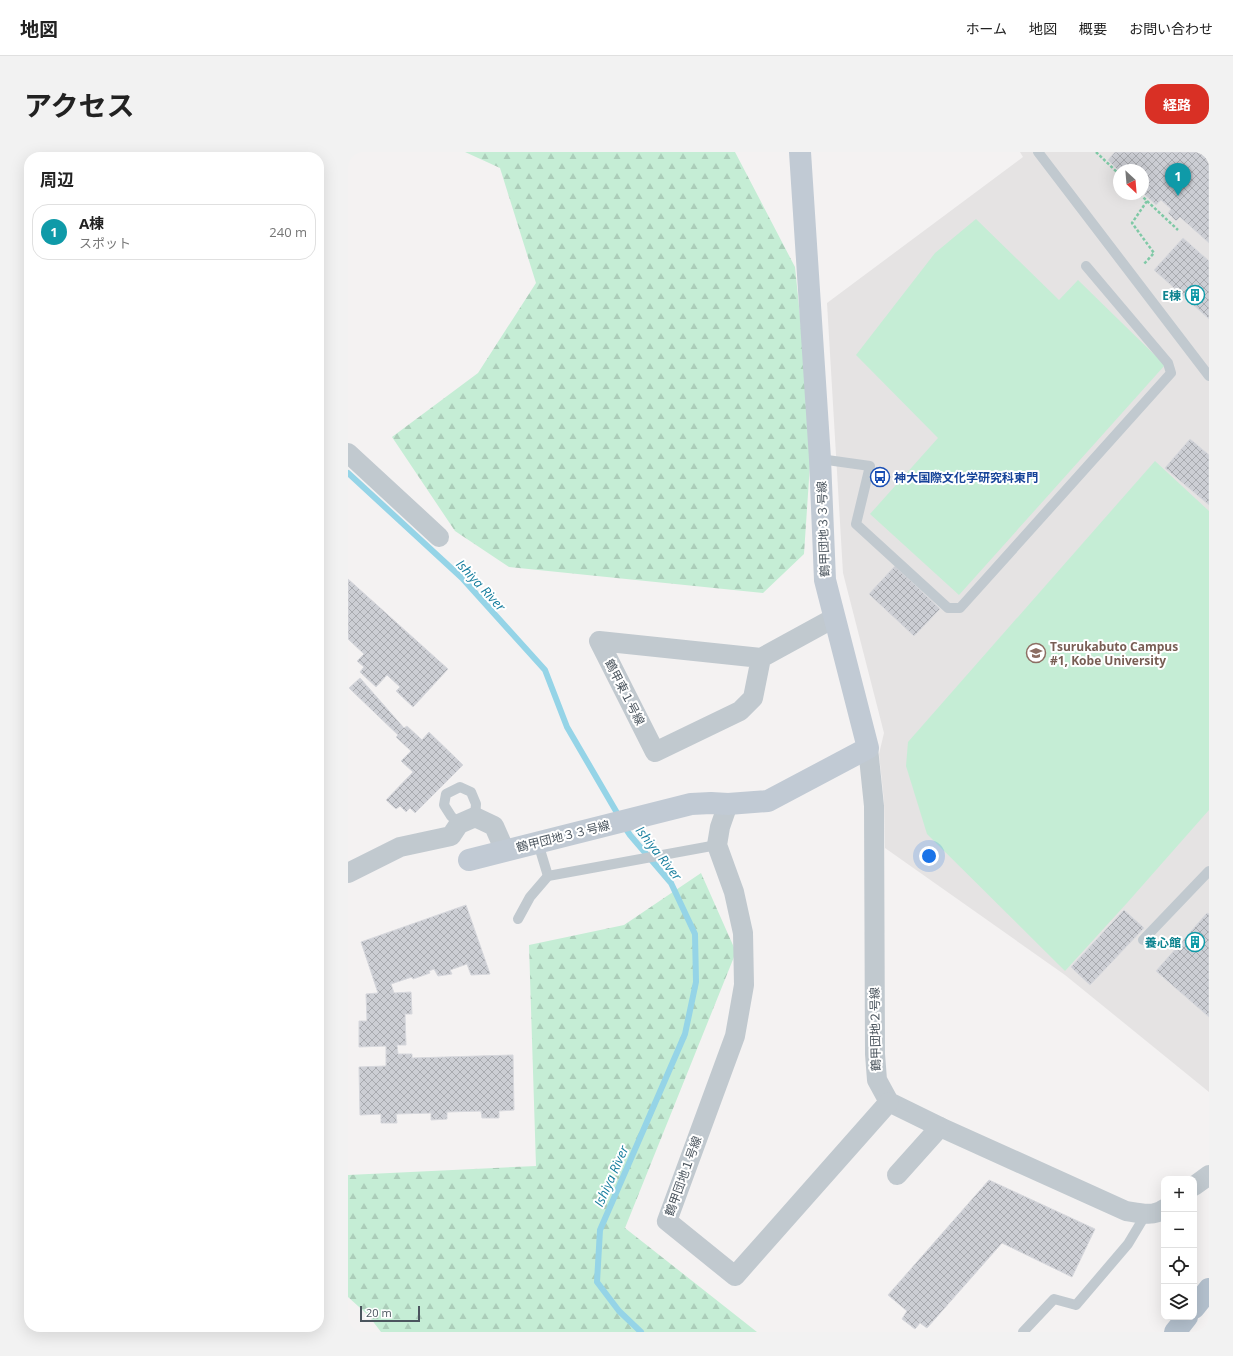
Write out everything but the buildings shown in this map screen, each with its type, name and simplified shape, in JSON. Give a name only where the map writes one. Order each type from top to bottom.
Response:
[{"type":"main road","points":[[1197,1304],[1209,1289]]},
{"type":"main road","points":[[1175,1332],[1185,1320]]},
{"type":"street","name":"鶴甲団地３３号線","points":[[469,860],[691,804],[768,801],[868,748],[825,580],[820,459],[800,152]]},
{"type":"street","points":[[348,453],[440,537]]},
{"type":"street","points":[[761,658],[834,618]]},
{"type":"street","name":"鶴甲東１号線","points":[[599,641],[761,658],[753,698],[740,711],[655,752],[599,641]]},
{"type":"street","name":"鶴甲団地２号線","points":[[868,748],[874,806],[874,1054],[877,1080],[889,1102]]},
{"type":"street","points":[[718,845],[720,803]]},
{"type":"street","points":[[348,874],[400,847],[451,836],[467,821],[494,826],[505,851]]},
{"type":"street","name":"鶴甲団地１号線","points":[[718,845],[734,892],[743,933],[744,985],[735,1036],[667,1221],[735,1276],[889,1102]]},
{"type":"street","points":[[889,1102],[940,1127],[1126,1211],[1155,1212]]},
{"type":"street","points":[[897,1175],[940,1127]]},
{"type":"street","points":[[1197,1184],[1209,1175]]},
{"type":"lane","points":[[1038,152],[1209,376]]},
{"type":"lane","points":[[820,459],[870,466],[856,524],[948,608],[960,608],[1171,373],[1168,363],[1086,266]]},
{"type":"lane","points":[[545,841],[548,876]]},
{"type":"lane","points":[[518,919],[530,897],[548,876],[718,845]]},
{"type":"lane","points":[[1143,940],[1209,871]]},
{"type":"lane","points":[[1023,1332],[1054,1299],[1076,1305],[1155,1212]]},
{"type":"path","points":[[1096,152],[1113,168]]},
{"type":"path","points":[[1140,268],[1154,253],[1132,222],[1147,201],[1178,230]]},
{"type":"shaded area","name":"Tsurukabuto Campus #1, Kobe University","points":[[1020,152],[1209,152],[1209,1092],[1065,975],[885,848],[884,801],[879,754],[884,733],[843,573],[827,303],[1023,157]]},
{"type":"green space","points":[[465,152],[735,152],[795,267],[812,434],[804,554],[763,593],[509,567],[455,531],[392,437],[478,373],[536,283],[500,168]]},
{"type":"green space","points":[[976,219],[1059,300],[1078,280],[1165,365],[959,595],[870,514],[938,438],[856,355],[935,253]]},
{"type":"green space","points":[[1155,461],[1209,511],[1209,810],[1065,971],[927,834],[906,766],[908,742]]},
{"type":"green space","points":[[701,873],[736,952],[625,1228],[757,1332],[381,1332],[368,1315],[348,1297],[348,1175],[536,1166],[529,945],[624,925]]},
{"type":"waterway","name":"Ishiya River","points":[[348,473],[462,578],[545,670],[567,727],[620,818]]},
{"type":"waterway","name":"Ishiya River","points":[[624,826],[671,883],[695,934],[696,982],[685,1034],[600,1230],[597,1282],[619,1311],[641,1332]]},
{"type":"place","name":"A棟","points":[[1178,196]]},
{"type":"place","name":"E棟","points":[[1195,295]]},
{"type":"place","name":"神大国際文化学研究科東門","points":[[880,477]]},
{"type":"place","name":"Tsurukabuto Campus #1, Kobe University","points":[[1036,653]]},
{"type":"place","name":"養心館","points":[[1195,942]]}]
